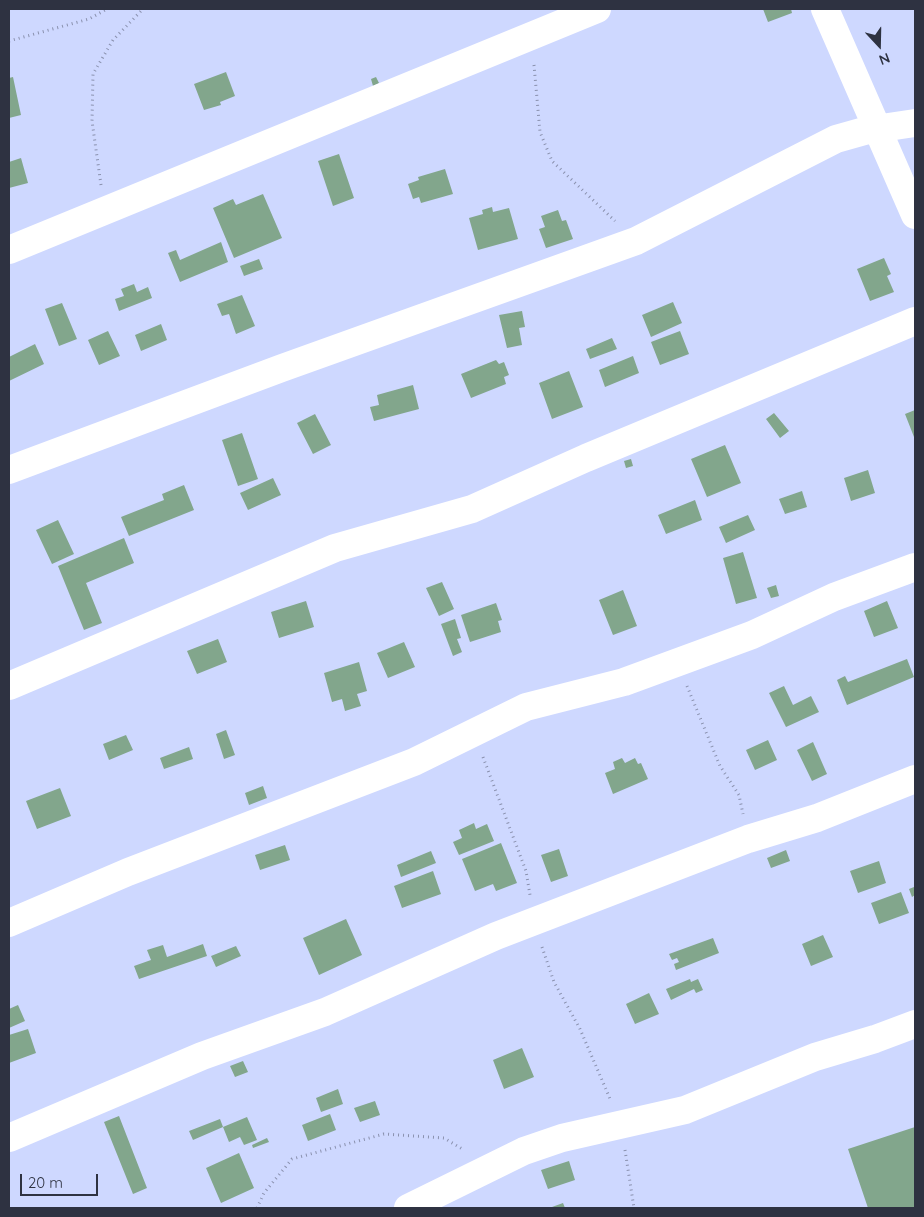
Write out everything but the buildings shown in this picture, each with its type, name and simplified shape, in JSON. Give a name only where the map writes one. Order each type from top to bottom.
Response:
[{"type":"street","points":[[9,250],[596,9]]},
{"type":"street","points":[[825,9],[915,216]]},
{"type":"street","points":[[9,470],[282,368],[636,241],[836,140],[877,129],[915,123]]},
{"type":"street","points":[[9,686],[335,548],[472,509],[595,454],[915,321]]},
{"type":"street","points":[[9,923],[128,872],[414,762],[526,707],[624,682],[752,635],[834,597],[915,567]]},
{"type":"street","points":[[9,1138],[202,1056],[325,1012],[534,922],[748,839],[817,818],[915,779]]},
{"type":"street","points":[[408,1208],[524,1151],[562,1138],[685,1110],[815,1057],[875,1040],[915,1024]]},
{"type":"path","points":[[9,41],[89,19],[107,9]]},
{"type":"path","points":[[105,210],[92,121],[93,74],[113,40],[143,9]]},
{"type":"path","points":[[529,36],[536,80],[540,132],[552,161],[636,241]]},
{"type":"path","points":[[677,662],[720,766],[739,796],[748,839]]},
{"type":"path","points":[[474,733],[526,871],[534,922],[554,982],[580,1029],[621,1125],[634,1208]]},
{"type":"path","points":[[256,1208],[264,1193],[292,1159],[384,1134],[444,1138],[493,1166]]}]
